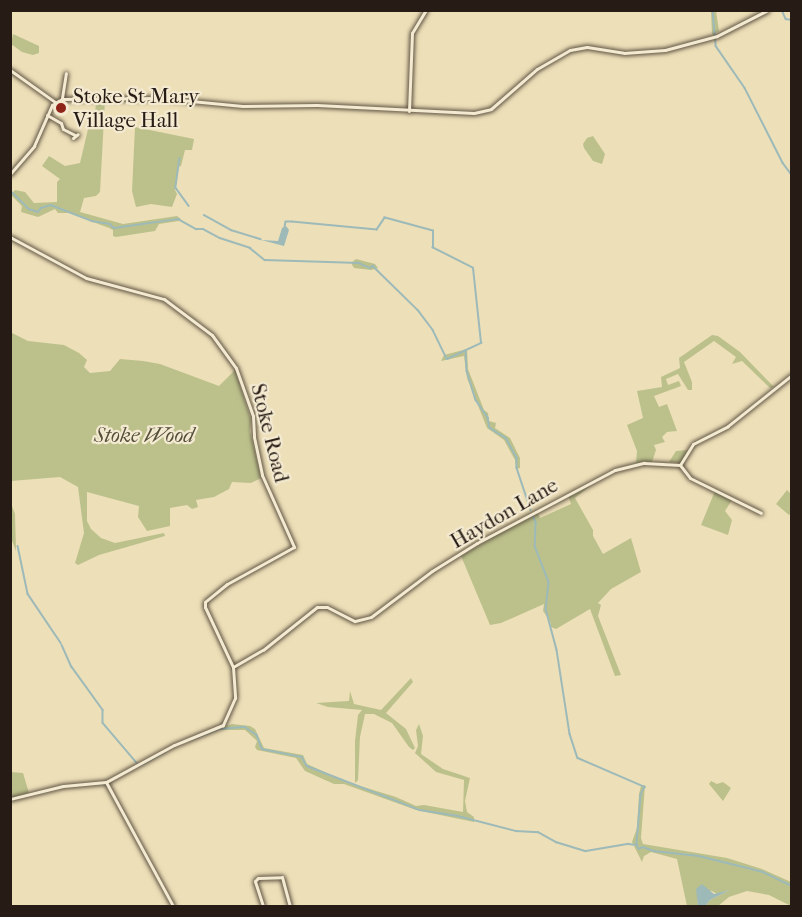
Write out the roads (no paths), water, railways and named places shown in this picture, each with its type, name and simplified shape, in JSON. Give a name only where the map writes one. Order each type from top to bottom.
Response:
[{"type":"street","points":[[409,111],[412,33],[426,10]]},
{"type":"street","points":[[10,174],[28,154],[55,102],[62,99],[160,98],[243,106],[317,105],[466,114],[487,111],[547,62],[579,48],[642,53],[712,38],[768,10]]},
{"type":"street","points":[[10,70],[55,102]]},
{"type":"street","points":[[62,99],[66,74]]},
{"type":"street","points":[[47,115],[61,123],[63,129],[75,136]]},
{"type":"street","name":"Stoke Road","points":[[10,237],[86,278],[173,304],[212,335],[233,361],[253,416],[254,437],[262,475],[294,547],[227,584],[205,602],[205,607],[233,667],[235,698],[223,725],[174,745],[106,782]]},
{"type":"street","points":[[761,513],[690,478],[681,465],[693,444],[730,424],[792,375]]},
{"type":"street","name":"Haydon Lane","points":[[233,667],[263,650],[317,607],[327,607],[351,621],[370,617],[432,571],[477,543],[615,470],[644,463],[681,465]]},
{"type":"street","points":[[10,799],[63,786],[106,782],[132,835],[173,906]]},
{"type":"street","points":[[263,906],[255,881],[276,877],[282,877],[284,880],[290,906]]},
{"type":"water","points":[[286,226],[289,230],[284,246],[261,240],[278,241],[282,228]]},
{"type":"water","points":[[702,884],[714,894],[730,890],[710,900],[705,906],[698,906],[696,889]]},
{"type":"waterway","points":[[713,10],[716,46],[745,88],[783,163],[792,175]]},
{"type":"waterway","points":[[782,10],[786,19],[792,20]]},
{"type":"waterway","points":[[180,158],[176,188],[189,206]]},
{"type":"waterway","points":[[10,190],[29,209],[38,212],[41,208],[51,205],[92,221],[110,224],[114,228],[178,219],[196,229],[203,229],[220,238],[250,248],[265,260],[359,263],[370,268],[373,266],[418,310],[433,330],[447,359],[481,343],[473,268],[433,248],[433,231],[385,218],[377,230],[292,222],[286,222],[285,227]]},
{"type":"waterway","points":[[204,215],[231,230],[261,239]]},
{"type":"waterway","points":[[466,352],[467,371],[476,400],[488,418],[490,428],[506,438],[517,458],[517,468],[531,510]]},
{"type":"waterway","points":[[533,515],[536,523],[535,546],[549,582],[546,609],[557,650],[570,734],[578,758],[645,787],[641,795],[637,844]]},
{"type":"waterway","points":[[18,546],[28,594],[61,643]]},
{"type":"waterway","points":[[62,645],[72,667],[103,710],[103,723],[137,763]]},
{"type":"waterway","points":[[188,741],[220,729],[245,727],[257,735],[262,749],[302,757],[307,766],[420,810],[458,816],[516,831],[538,832],[556,842],[586,851],[628,844],[637,845],[639,849],[643,847],[654,851],[699,856],[763,872],[792,886]]},
{"type":"waterway","points":[[139,766],[165,752]]},
{"type":"place","name":"Stoke St Mary Village Hall","points":[[61,108]]},
{"type":"park label","name":"Stoke Wood","points":[[144,435]]}]
